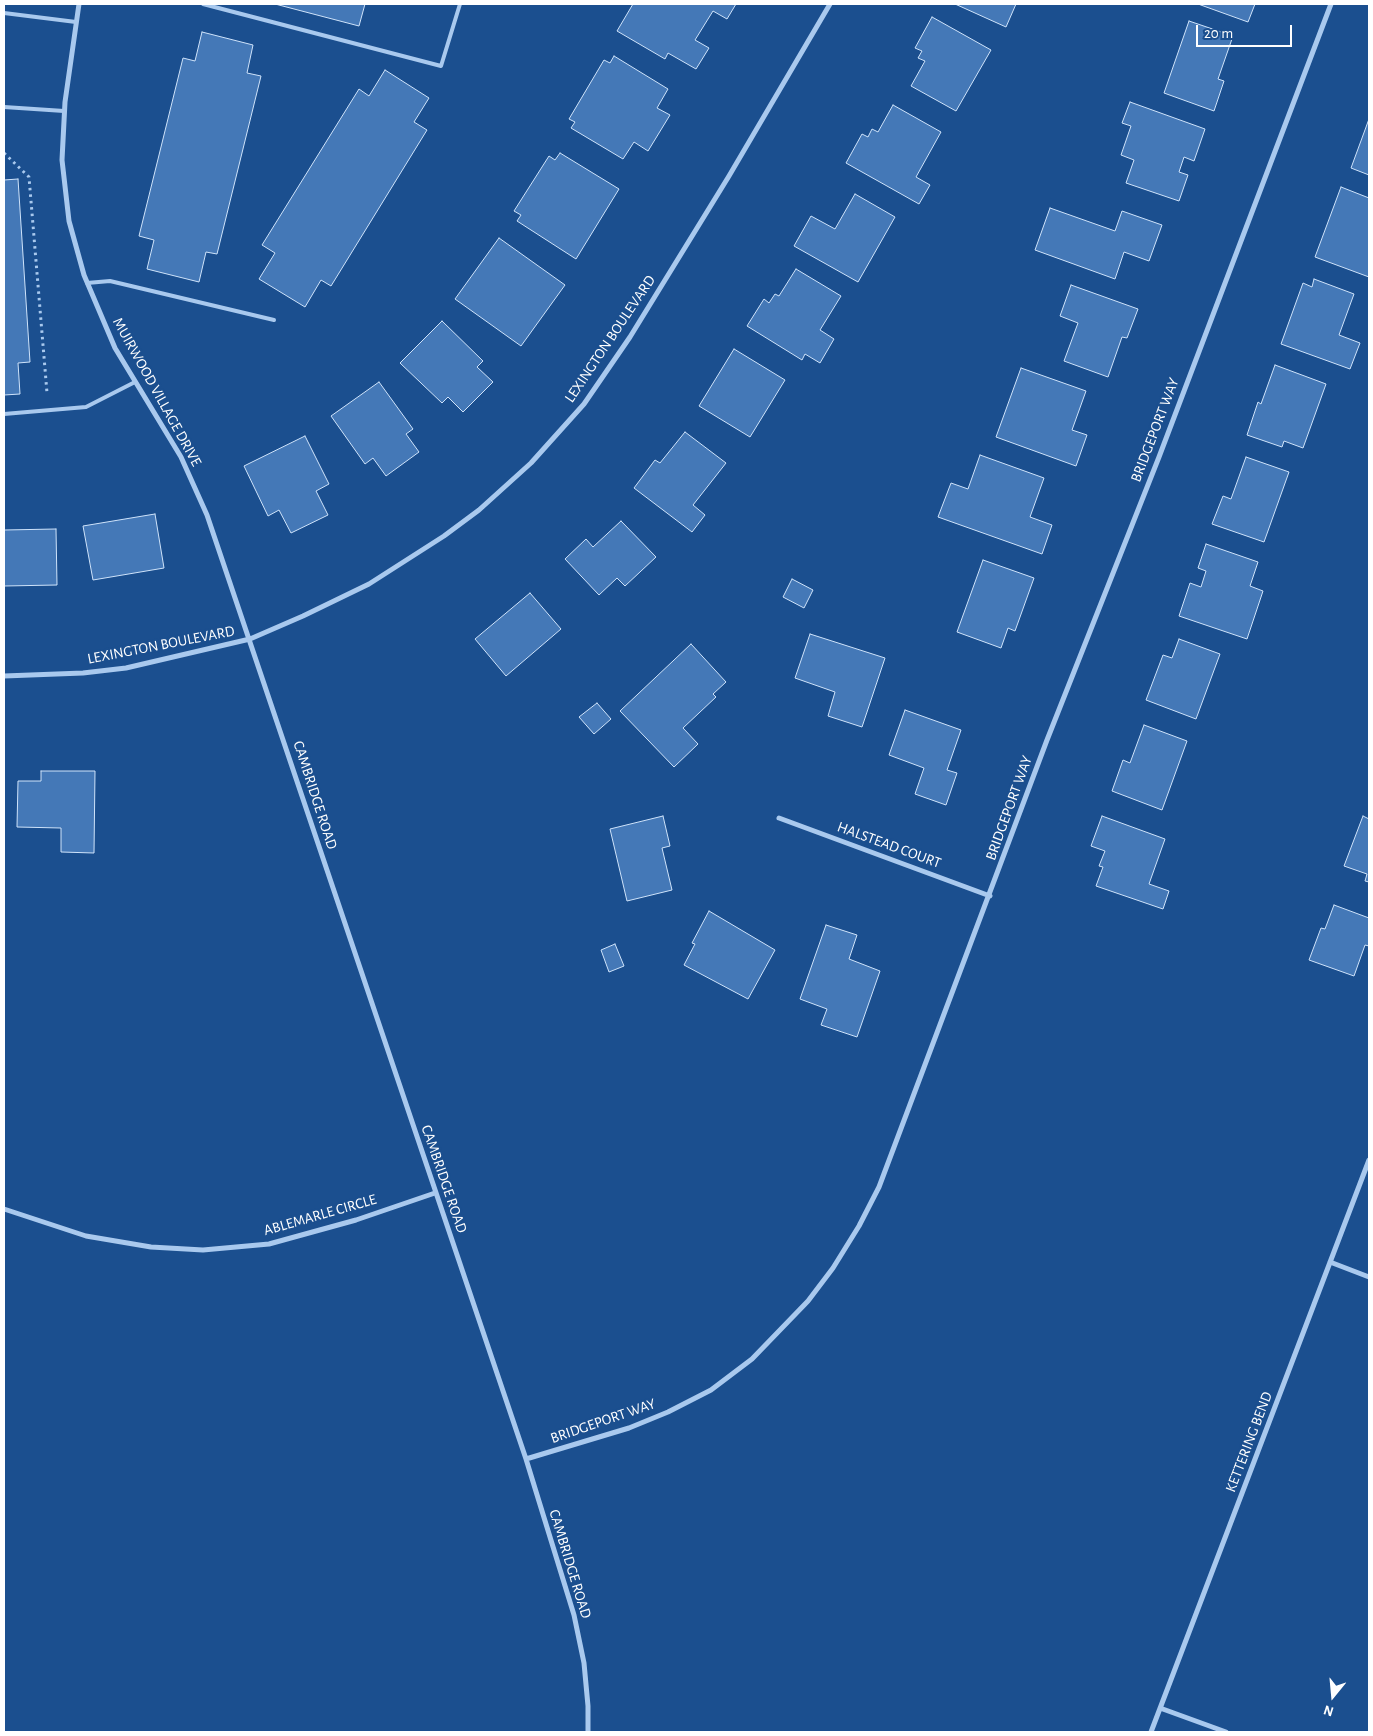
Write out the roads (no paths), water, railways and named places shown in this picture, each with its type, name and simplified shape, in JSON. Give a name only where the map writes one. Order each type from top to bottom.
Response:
[{"type":"street","name":"MUIRWOOD VILLAGE DRIVE","points":[[79,4],[64,111],[62,160],[69,221],[87,283],[115,348],[180,457],[207,515],[250,639]]},
{"type":"street","name":"LEXINGTON BOULEVARD","points":[[4,676],[83,673],[126,668],[250,639],[303,616],[377,579],[451,531],[479,510],[531,463],[584,404],[630,337],[729,176],[830,4]]},
{"type":"street","name":"BRIDGEPORT WAY","points":[[526,1459],[629,1428],[711,1390],[752,1359],[808,1301],[833,1268],[859,1226],[878,1187],[990,896],[1047,740],[1158,457],[1331,4]]},
{"type":"street","name":"CAMBRIDGE ROAD","points":[[250,639],[526,1459],[574,1615],[584,1663],[588,1706],[588,1732]]},
{"type":"street","name":"HALSTEAD COURT","points":[[779,818],[990,896]]},
{"type":"street","name":"KETTERING BEND","points":[[1151,1732],[1369,1160]]},
{"type":"street","name":"ABLEMARLE CIRCLE","points":[[4,1209],[86,1236],[151,1247],[203,1250],[269,1244],[356,1220],[435,1193]]},
{"type":"street","points":[[1330,1262],[1369,1277]]},
{"type":"street","points":[[1160,1708],[1226,1732]]},
{"type":"lane","points":[[202,4],[442,66],[460,4]]},
{"type":"lane","points":[[4,13],[76,22]]},
{"type":"lane","points":[[4,107],[64,111]]},
{"type":"lane","points":[[87,283],[110,282],[274,320]]},
{"type":"lane","points":[[4,414],[86,407],[134,382]]}]
